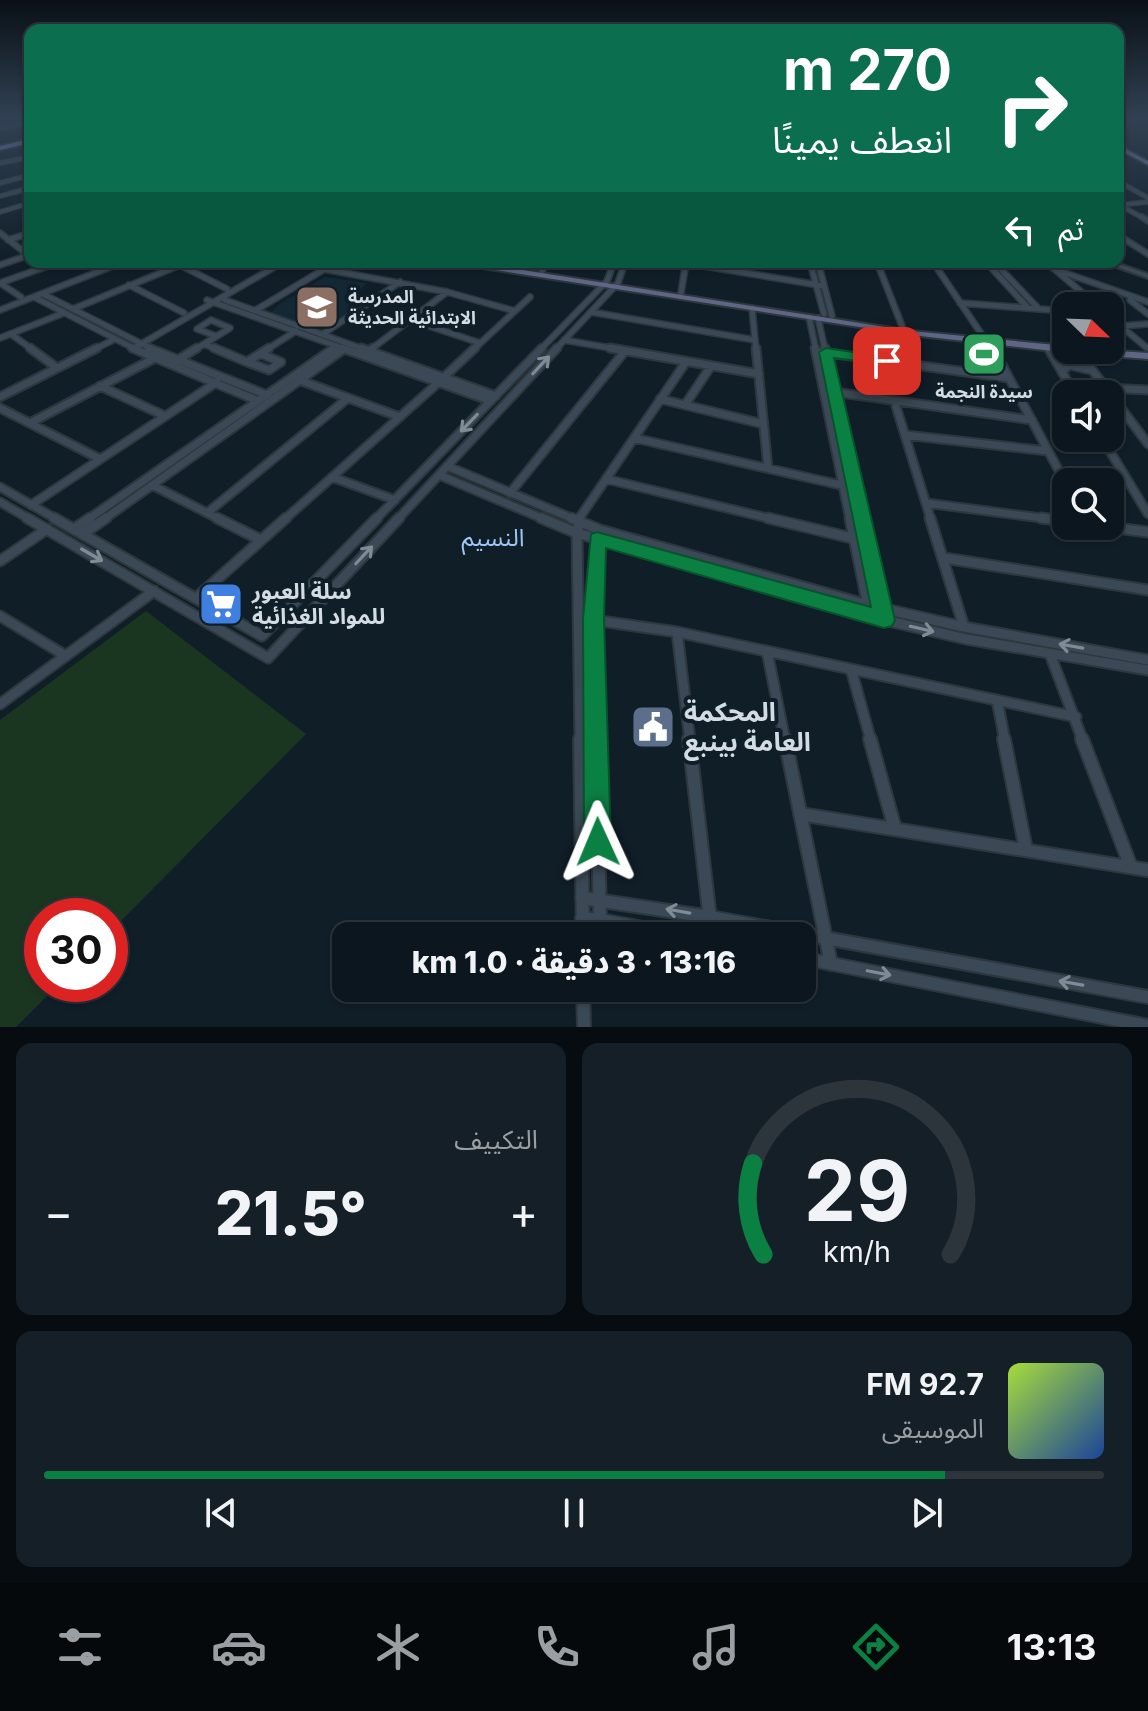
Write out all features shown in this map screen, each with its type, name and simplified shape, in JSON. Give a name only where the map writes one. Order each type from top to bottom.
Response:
[{"type":"main road","points":[[499,268],[821,316],[1052,346]]},
{"type":"main road","points":[[551,268],[611,284],[752,308],[1052,347]]},
{"type":"main road","points":[[1124,348],[1148,348]]},
{"type":"main road","points":[[1124,354],[1148,356]]},
{"type":"street","points":[[1,182],[24,176]]},
{"type":"street","points":[[1124,185],[1148,202]]},
{"type":"street","points":[[1124,187],[1128,187]]},
{"type":"street","points":[[0,196],[24,190]]},
{"type":"street","points":[[1124,206],[1148,202]]},
{"type":"street","points":[[0,211],[24,204]]},
{"type":"street","points":[[0,211],[23,206]]},
{"type":"street","points":[[1124,209],[1148,221]]},
{"type":"street","points":[[0,233],[24,251]]},
{"type":"street","points":[[8,240],[24,235]]},
{"type":"street","points":[[1124,237],[1148,252]]},
{"type":"street","points":[[0,265],[24,257]]},
{"type":"street","points":[[1124,266],[1148,275]]},
{"type":"street","points":[[0,283],[42,268]]},
{"type":"street","points":[[0,308],[96,268]]},
{"type":"street","points":[[0,308],[108,268]]},
{"type":"street","points":[[73,309],[168,268]]},
{"type":"street","points":[[189,268],[227,289]]},
{"type":"street","points":[[133,345],[264,268]]},
{"type":"street","points":[[133,345],[272,268]]},
{"type":"street","points":[[251,648],[493,398],[611,284],[613,268]]},
{"type":"street","points":[[0,502],[268,658],[591,312],[621,268]]},
{"type":"street","points":[[681,293],[685,268]]},
{"type":"street","points":[[719,268],[820,285]]},
{"type":"street","points":[[752,268],[752,274]]},
{"type":"street","points":[[813,268],[820,285]]},
{"type":"street","points":[[819,268],[821,352],[868,610]]},
{"type":"street","points":[[879,268],[902,326]]},
{"type":"street","points":[[937,268],[986,338],[1057,468]]},
{"type":"street","points":[[991,268],[1028,308]]},
{"type":"street","points":[[1000,268],[1039,309]]},
{"type":"street","points":[[1124,268],[1148,275]]},
{"type":"street","points":[[256,310],[324,269],[447,292],[515,311]]},
{"type":"street","points":[[1054,269],[1115,292]]},
{"type":"street","points":[[1054,269],[1081,292]]},
{"type":"street","points":[[323,334],[400,282]]},
{"type":"street","points":[[0,283],[21,297]]},
{"type":"street","points":[[129,285],[184,313]]},
{"type":"street","points":[[369,351],[447,292]]},
{"type":"street","points":[[43,294],[153,359],[217,382],[258,401]]},
{"type":"street","points":[[1124,295],[1148,302]]},
{"type":"street","points":[[1124,296],[1148,314]]},
{"type":"street","points":[[34,297],[113,340],[267,395]]},
{"type":"street","points":[[196,598],[442,380],[530,297]]},
{"type":"street","points":[[213,300],[256,310],[442,380]]},
{"type":"street","points":[[213,300],[340,347],[493,398]]},
{"type":"street","points":[[960,303],[1052,310]]},
{"type":"street","points":[[752,308],[768,468]]},
{"type":"street","points":[[591,312],[755,340]]},
{"type":"street","points":[[0,338],[64,313]]},
{"type":"street","points":[[411,320],[480,343]]},
{"type":"street","points":[[1124,326],[1148,324]]},
{"type":"street","points":[[1124,328],[1148,348]]},
{"type":"street","points":[[247,362],[296,331]]},
{"type":"street","points":[[11,334],[57,368]]},
{"type":"street","points":[[176,361],[216,336]]},
{"type":"street","points":[[0,397],[113,340]]},
{"type":"street","points":[[564,340],[759,374]]},
{"type":"street","points":[[204,344],[269,370],[281,362],[261,354]]},
{"type":"street","points":[[83,534],[299,380],[340,347]]},
{"type":"street","points":[[74,529],[340,347]]},
{"type":"street","points":[[1047,347],[1067,380]]},
{"type":"street","points":[[510,493],[625,351]]},
{"type":"street","points":[[821,352],[1009,378]]},
{"type":"street","points":[[821,352],[834,392],[884,614]]},
{"type":"street","points":[[30,423],[153,359]]},
{"type":"street","points":[[582,922],[577,527],[686,362]]},
{"type":"street","points":[[1088,364],[1100,380]]},
{"type":"street","points":[[1062,372],[1069,365],[1092,370]]},
{"type":"street","points":[[685,405],[711,366]]},
{"type":"street","points":[[299,380],[400,417]]},
{"type":"street","points":[[31,505],[217,382]]},
{"type":"street","points":[[100,386],[165,416]]},
{"type":"street","points":[[1124,389],[1148,390]]},
{"type":"street","points":[[834,392],[1032,420]]},
{"type":"street","points":[[207,513],[348,398]]},
{"type":"street","points":[[660,399],[763,424]]},
{"type":"street","points":[[895,403],[964,627]]},
{"type":"street","points":[[0,408],[100,459]]},
{"type":"street","points":[[0,417],[9,412]]},
{"type":"street","points":[[1124,412],[1148,444]]},
{"type":"street","points":[[905,435],[1048,451]]},
{"type":"street","points":[[634,438],[845,486]]},
{"type":"street","points":[[1110,452],[1148,514]]},
{"type":"street","points":[[443,470],[510,493],[577,527]]},
{"type":"street","points":[[443,470],[598,534],[966,639],[1148,670]]},
{"type":"street","points":[[332,477],[395,500]]},
{"type":"street","points":[[606,479],[856,539]]},
{"type":"street","points":[[152,485],[261,540]]},
{"type":"street","points":[[0,487],[262,636]]},
{"type":"street","points":[[926,503],[1052,519]]},
{"type":"street","points":[[0,561],[47,529]]},
{"type":"street","points":[[1124,529],[1148,532]]},
{"type":"street","points":[[598,534],[594,619],[600,920]]},
{"type":"street","points":[[944,558],[1148,590]]},
{"type":"street","points":[[0,704],[154,591]]},
{"type":"street","points":[[884,614],[1148,660]]},
{"type":"street","points":[[579,618],[677,632],[1076,717]]},
{"type":"street","points":[[2,620],[66,656]]},
{"type":"street","points":[[677,632],[711,922]]},
{"type":"street","points":[[767,651],[831,964]]},
{"type":"street","points":[[1050,654],[1131,867]]},
{"type":"street","points":[[851,669],[895,829]]},
{"type":"street","points":[[997,700],[1026,850]]},
{"type":"street","points":[[800,814],[1148,870]]},
{"type":"street","points":[[582,898],[599,898],[710,917],[1148,997]]},
{"type":"street","points":[[582,918],[611,922]]},
{"type":"street","points":[[816,961],[1148,1026]]},
{"type":"street","points":[[583,1002],[584,1027]]},
{"type":"shaded area","name":"المدرسة الابتدائية الحديثة","points":[[325,277],[367,283],[356,294],[372,298],[323,331],[269,314],[281,303]]},
{"type":"green space","points":[[146,611],[306,734],[128,914],[128,898],[24,898],[24,1002],[41,1002],[16,1027],[0,1027],[0,720]]},
{"type":"place","name":"المدرسة الابتدائية الحديثة","points":[[317,307]]},
{"type":"place","name":"سيدة النجمة","points":[[984,354]]},
{"type":"place","name":"سلة العبور للمواد الغذائية","points":[[221,604]]},
{"type":"place","name":"المحكمة العامة بينبع","points":[[653,727]]},
{"type":"district","name":"النسيم","points":[[493,538]]},
{"type":"route","points":[[598,842],[594,619],[597,539],[884,620],[826,352],[887,361]]}]
